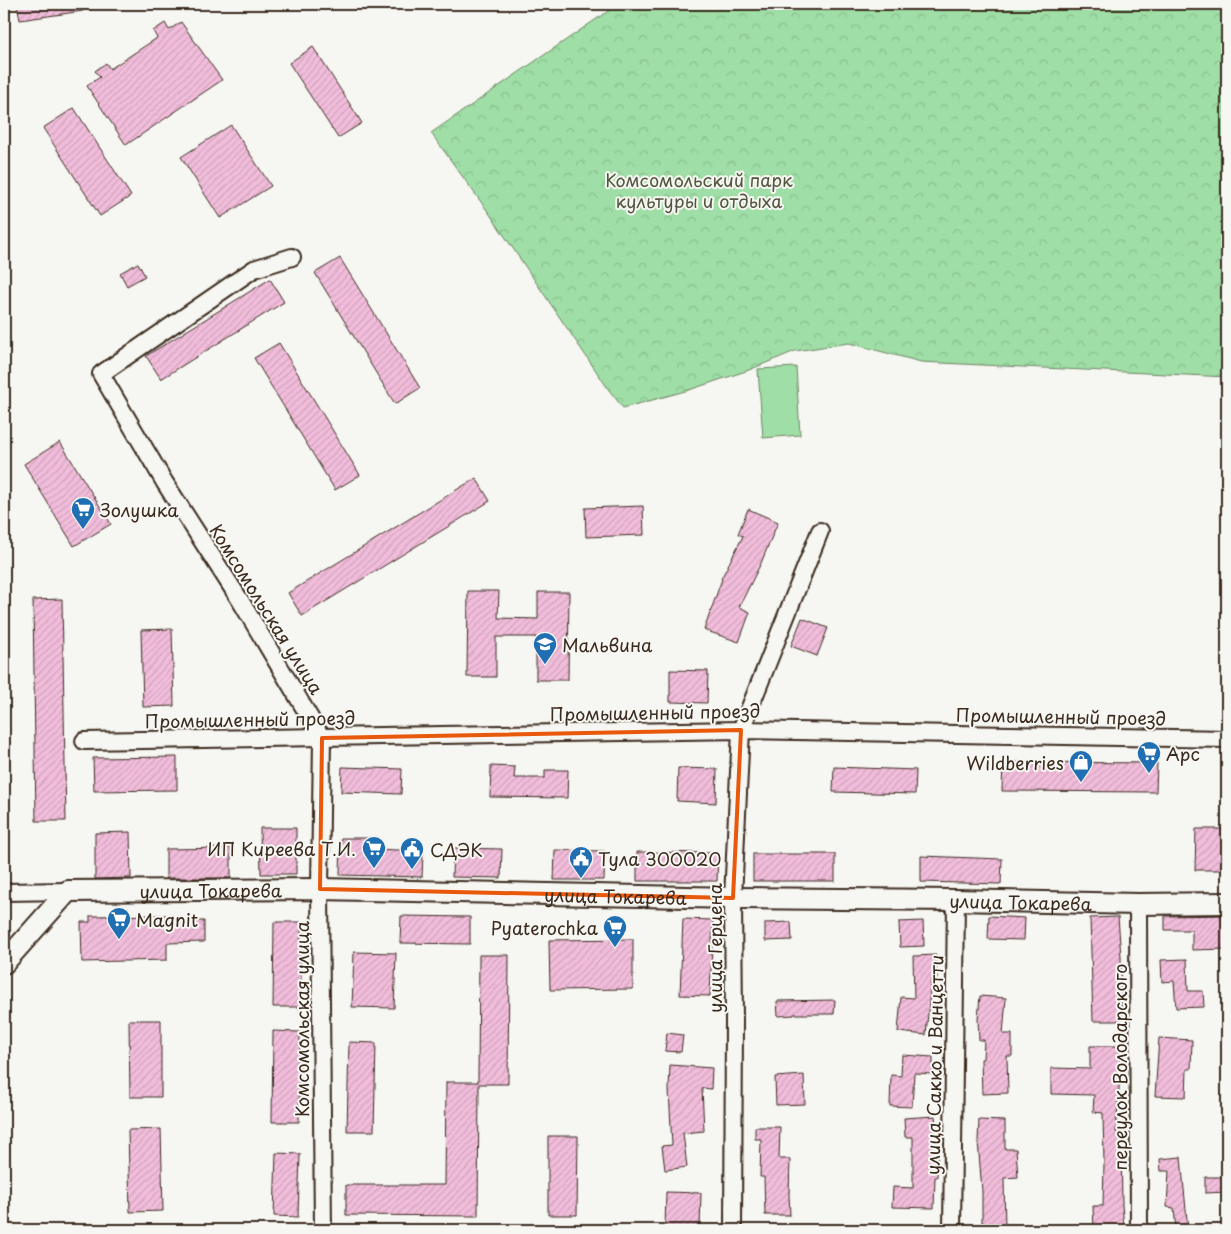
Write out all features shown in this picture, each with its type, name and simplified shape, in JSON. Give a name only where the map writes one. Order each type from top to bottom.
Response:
[{"type":"street","name":"Комсомольская улица","points":[[292,257],[254,269],[101,374],[165,483],[240,600],[322,738],[320,889],[323,1230]]},
{"type":"street","name":"улица Герцена","points":[[732,1230],[733,898],[741,730],[820,531]]},
{"type":"street","name":"Промышленный проезд","points":[[84,741],[741,730],[1227,739]]},
{"type":"street","name":"улица Токарева","points":[[4,892],[320,889],[733,898],[1138,904],[1227,903]]},
{"type":"street","points":[[4,963],[68,892]]},
{"type":"street","name":"улица Сакко и Ванцетти","points":[[952,1230],[956,900]]},
{"type":"street","name":"переулок Володарского","points":[[1138,904],[1139,1230]]},
{"type":"highlighted area","points":[[741,730],[733,898],[320,889],[322,738]]},
{"type":"green space","name":"Комсомольский парк культуры и отдыха","points":[[608,4],[1227,4],[1227,377],[921,362],[849,343],[795,351],[749,370],[689,390],[623,408],[489,213],[431,133],[611,9]]},
{"type":"green space","points":[[796,367],[800,435],[763,438],[758,369]]},
{"type":"building","points":[[17,4],[83,4],[83,11],[20,20]]},
{"type":"building","points":[[181,22],[222,80],[126,145],[87,86],[100,77],[95,71],[106,63],[110,69],[157,38],[153,31],[165,23],[169,30]]},
{"type":"building","points":[[313,47],[362,123],[338,138],[289,63]]},
{"type":"building","points":[[74,108],[131,196],[100,216],[43,128]]},
{"type":"building","points":[[231,125],[271,186],[220,218],[181,157]]},
{"type":"building","points":[[340,258],[420,388],[395,404],[315,273]]},
{"type":"building","points":[[138,263],[145,276],[127,286],[120,273]]},
{"type":"building","points":[[270,279],[284,302],[161,379],[146,356]]},
{"type":"building","points":[[279,343],[360,475],[335,490],[254,358]]},
{"type":"building","points":[[60,442],[111,524],[74,546],[24,464]]},
{"type":"building","points":[[476,478],[490,501],[302,616],[288,593]]},
{"type":"building","points":[[643,506],[644,535],[586,537],[585,508]]},
{"type":"building","points":[[748,509],[778,522],[761,563],[739,607],[750,612],[739,642],[704,630],[721,579],[743,536],[738,534]]},
{"type":"building","points":[[468,591],[499,591],[498,618],[538,619],[538,592],[569,592],[568,680],[536,680],[536,637],[496,637],[496,677],[467,677]]},
{"type":"building","points":[[62,599],[66,821],[36,821],[33,600]]},
{"type":"building","points":[[802,618],[828,628],[817,656],[791,646]]},
{"type":"building","points":[[172,629],[174,706],[143,707],[141,630]]},
{"type":"building","points":[[670,670],[708,671],[707,703],[670,702]]},
{"type":"building","points":[[177,757],[177,790],[94,791],[93,758]]},
{"type":"building","points":[[1003,762],[1157,763],[1156,792],[1002,791]]},
{"type":"building","points":[[491,766],[515,767],[514,778],[545,778],[545,770],[568,770],[567,798],[490,797]]},
{"type":"building","points":[[342,767],[402,769],[401,794],[341,792]]},
{"type":"building","points":[[834,767],[916,770],[915,794],[833,792]]},
{"type":"building","points":[[678,768],[717,769],[716,803],[677,801]]},
{"type":"building","points":[[260,828],[296,828],[296,874],[261,874]]},
{"type":"building","points":[[1196,829],[1227,829],[1227,870],[1195,870]]},
{"type":"building","points":[[130,832],[131,878],[95,879],[95,833]]},
{"type":"building","points":[[341,838],[372,838],[372,849],[423,851],[422,877],[340,875]]},
{"type":"building","points":[[231,848],[231,878],[166,878],[166,849]]},
{"type":"building","points":[[453,848],[502,849],[501,878],[452,877]]},
{"type":"building","points":[[555,850],[605,851],[604,880],[554,880]]},
{"type":"building","points":[[637,852],[718,853],[717,881],[637,881]]},
{"type":"building","points":[[753,854],[835,854],[835,881],[753,881]]},
{"type":"building","points":[[921,856],[1002,859],[1001,884],[921,882]]},
{"type":"building","points":[[166,915],[166,921],[204,921],[204,942],[167,943],[167,960],[82,962],[81,922],[90,922],[90,916]]},
{"type":"building","points":[[1227,915],[1227,949],[1192,950],[1192,930],[1165,930],[1165,916]]},
{"type":"building","points":[[401,916],[470,917],[470,944],[400,943]]},
{"type":"building","points":[[989,916],[1025,918],[1024,940],[988,939]]},
{"type":"building","points":[[1118,917],[1122,1021],[1093,1021],[1090,918]]},
{"type":"building","points":[[683,919],[713,920],[710,996],[680,995]]},
{"type":"building","points":[[923,921],[924,946],[900,947],[899,922]]},
{"type":"building","points":[[274,922],[301,922],[301,1007],[273,1007]]},
{"type":"building","points":[[791,922],[792,940],[765,941],[765,923]]},
{"type":"building","points":[[633,939],[633,989],[550,990],[549,940]]},
{"type":"building","points":[[354,952],[396,953],[394,1008],[352,1007]]},
{"type":"building","points":[[479,955],[509,955],[508,1084],[479,1084],[478,1216],[346,1215],[346,1185],[445,1185],[446,1082],[478,1082]]},
{"type":"building","points":[[936,955],[937,979],[931,980],[926,1035],[898,1032],[901,997],[914,998],[913,956]]},
{"type":"building","points":[[1187,959],[1188,991],[1203,991],[1204,1007],[1176,1008],[1174,981],[1162,982],[1161,960]]},
{"type":"building","points":[[980,996],[1006,998],[1003,1034],[1012,1034],[1012,1056],[1007,1056],[1008,1093],[982,1094],[981,1059],[983,1059],[984,1040],[979,1040]]},
{"type":"building","points":[[835,1000],[834,1014],[778,1016],[777,1001]]},
{"type":"building","points":[[129,1020],[161,1020],[161,1097],[130,1097]]},
{"type":"building","points":[[273,1031],[300,1032],[299,1122],[272,1122]]},
{"type":"building","points":[[667,1033],[683,1035],[681,1052],[665,1051]]},
{"type":"building","points":[[1159,1038],[1192,1040],[1191,1069],[1187,1069],[1186,1097],[1155,1096]]},
{"type":"building","points":[[349,1042],[376,1043],[374,1131],[347,1131]]},
{"type":"building","points":[[1090,1046],[1120,1046],[1116,1132],[1121,1132],[1124,1227],[1094,1229],[1093,1206],[1103,1206],[1104,1163],[1103,1113],[1093,1112],[1094,1095],[1051,1094],[1051,1068],[1090,1069]]},
{"type":"building","points":[[902,1055],[933,1057],[933,1074],[914,1073],[912,1107],[890,1106],[891,1075],[901,1076]]},
{"type":"building","points":[[670,1065],[712,1068],[711,1089],[702,1088],[704,1131],[683,1133],[687,1167],[665,1170],[662,1146],[672,1145],[669,1090]]},
{"type":"building","points":[[804,1075],[805,1104],[776,1105],[775,1077]]},
{"type":"building","points":[[935,1116],[938,1142],[934,1208],[892,1207],[893,1187],[913,1188],[913,1137],[905,1137],[904,1118]]},
{"type":"building","points":[[979,1120],[1005,1121],[1005,1149],[1016,1149],[1018,1177],[1004,1178],[1005,1230],[982,1230],[982,1191],[978,1141]]},
{"type":"building","points":[[755,1127],[780,1127],[779,1159],[790,1159],[790,1215],[765,1215],[764,1177],[760,1177],[761,1139],[755,1139]]},
{"type":"building","points":[[161,1129],[163,1211],[130,1212],[128,1130]]},
{"type":"building","points":[[548,1136],[578,1136],[577,1215],[548,1215]]},
{"type":"building","points":[[276,1153],[300,1154],[298,1217],[274,1216]]},
{"type":"building","points":[[1181,1157],[1188,1230],[1176,1230],[1174,1208],[1167,1207],[1169,1171],[1161,1171],[1160,1159]]},
{"type":"building","points":[[1205,1177],[1227,1177],[1227,1192],[1205,1193]]},
{"type":"building","points":[[666,1192],[701,1193],[700,1229],[665,1228]]},
{"type":"place","name":"Золушка","points":[[83,530]]},
{"type":"place","name":"Мальвина","points":[[545,665]]},
{"type":"place","name":"Арс","points":[[1149,774]]},
{"type":"place","name":"Wildberries","points":[[1081,783]]},
{"type":"place","name":"ИП Киреева Т.И.","points":[[374,869]]},
{"type":"place","name":"СДЭК","points":[[412,870]]},
{"type":"place","name":"Тула 300020","points":[[581,879]]},
{"type":"place","name":"Magnit","points":[[119,940]]},
{"type":"place","name":"Pyaterochka","points":[[615,948]]}]
